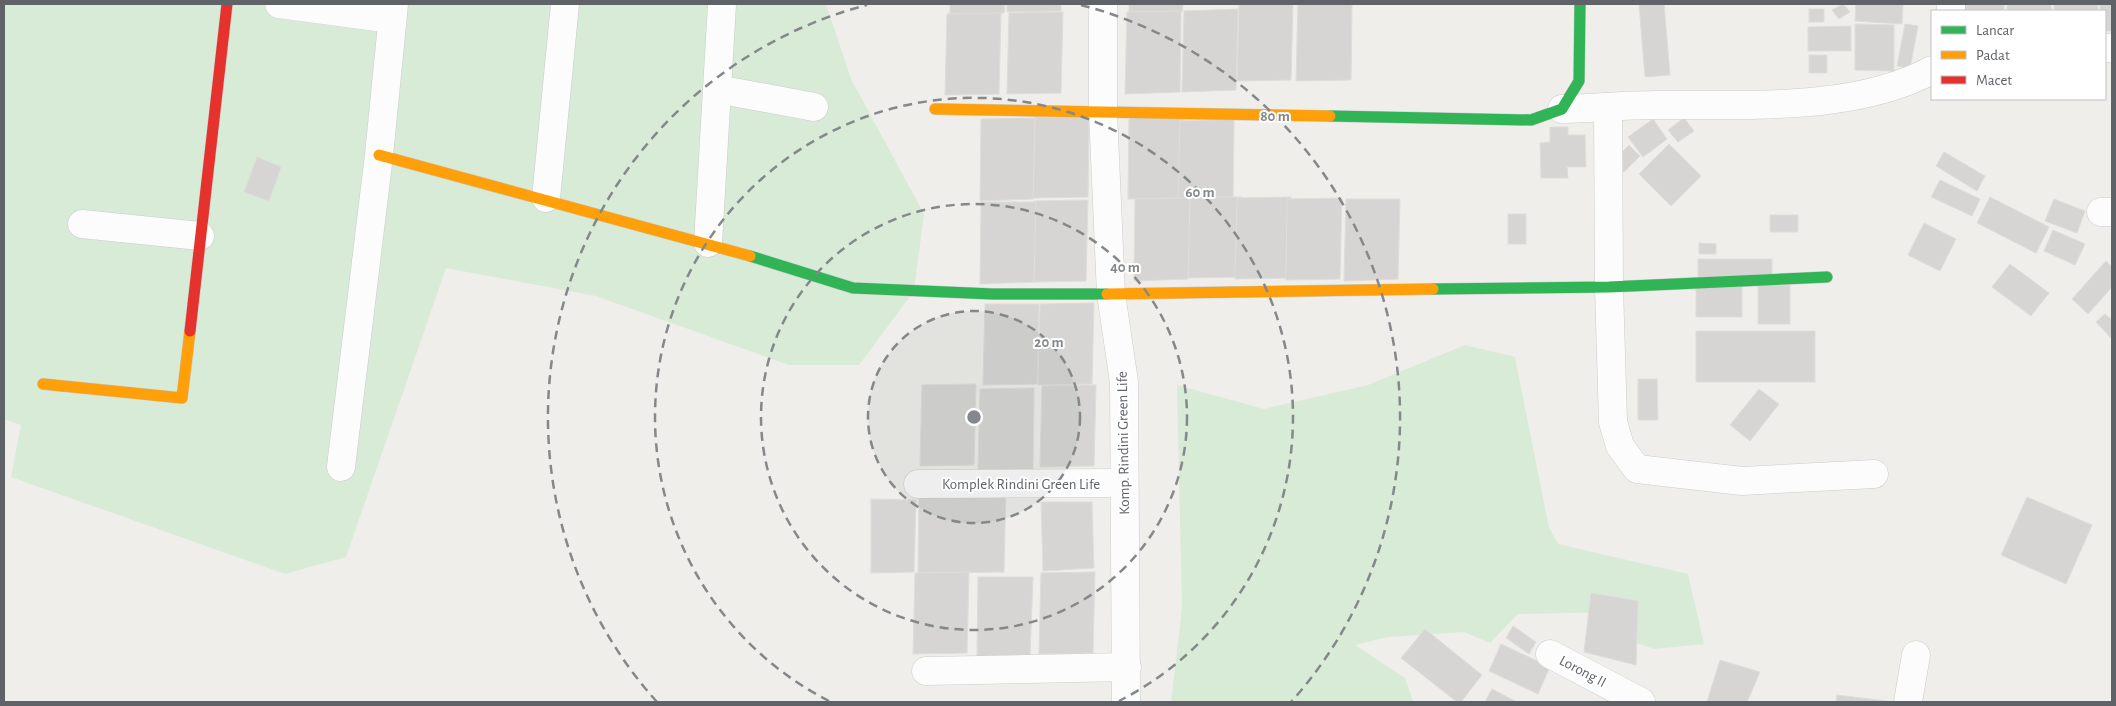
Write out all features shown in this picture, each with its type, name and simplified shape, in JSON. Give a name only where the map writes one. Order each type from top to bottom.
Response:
[{"type":"street","points":[[43,384],[182,398],[227,4]]},
{"type":"street","points":[[279,4],[393,12],[379,155],[342,466]]},
{"type":"street","points":[[546,198],[565,4]]},
{"type":"street","points":[[708,243],[722,4]]},
{"type":"street","name":"Komp. Rindini Green Life","points":[[1102,4],[1103,112],[1110,294],[1124,382],[1126,702]]},
{"type":"street","points":[[1562,110],[1579,81],[1580,4]]},
{"type":"street","points":[[935,109],[1531,120],[1562,110],[1608,107],[1808,102],[1885,88],[1931,70]]},
{"type":"street","points":[[717,90],[814,107]]},
{"type":"street","points":[[1608,107],[1609,286],[1613,422],[1620,446],[1637,469],[1742,481],[1874,474]]},
{"type":"street","points":[[379,155],[546,198],[708,243],[853,288],[993,294],[1110,294],[1609,286],[1826,277]]},
{"type":"street","points":[[82,224],[200,236]]},
{"type":"street","name":"Komplek Rindini Green Life","points":[[918,484],[1124,483]]},
{"type":"street","name":"Lorong II","points":[[1550,654],[1641,702]]},
{"type":"street","points":[[1908,702],[1916,655]]},
{"type":"street","points":[[926,671],[1127,667]]},
{"type":"green space","points":[[4,4],[826,4],[851,79],[924,214],[914,291],[859,365],[789,365],[596,296],[446,268],[346,557],[285,574],[11,477],[21,425],[4,419]]},
{"type":"green space","points":[[1465,345],[1515,357],[1549,528],[1558,544],[1688,574],[1704,644],[1654,649],[1625,639],[1620,612],[1518,614],[1490,643],[1464,632],[1388,637],[1355,645],[1405,678],[1413,702],[1171,702],[1182,608],[1177,385],[1264,409],[1368,385]]},
{"type":"building","points":[[950,4],[1005,4],[1004,13],[950,14]]},
{"type":"building","points":[[1007,4],[1061,4],[1061,11],[1007,12]]},
{"type":"building","points":[[1129,4],[1183,4],[1182,12],[1129,14]]},
{"type":"building","points":[[1239,4],[1293,4],[1291,80],[1237,81]]},
{"type":"building","points":[[1298,4],[1352,4],[1351,80],[1296,81]]},
{"type":"building","points":[[1639,4],[1664,4],[1670,75],[1645,77]]},
{"type":"building","points":[[1843,4],[1850,12],[1839,19],[1832,10]]},
{"type":"building","points":[[1856,4],[1903,4],[1902,24],[1855,21]]},
{"type":"building","points":[[1960,4],[2004,4],[2004,10],[1960,10]]},
{"type":"building","points":[[2007,4],[2051,4],[2051,10],[2007,10]]},
{"type":"building","points":[[2054,4],[2098,4],[2098,10],[2054,10]]},
{"type":"building","points":[[2100,4],[2112,4],[2112,31],[2106,31],[2106,10],[2100,10]]},
{"type":"building","points":[[1238,9],[1236,90],[1182,92],[1184,11]]},
{"type":"building","points":[[1809,9],[1824,9],[1824,22],[1809,22]]},
{"type":"building","points":[[1181,11],[1180,92],[1125,94],[1127,12]]},
{"type":"building","points":[[1063,12],[1061,93],[1007,94],[1009,13]]},
{"type":"building","points":[[1001,13],[999,94],[945,95],[947,14]]},
{"type":"building","points":[[1855,24],[1894,25],[1894,71],[1855,70]]},
{"type":"building","points":[[1905,24],[1918,26],[1910,68],[1897,66]]},
{"type":"building","points":[[1851,26],[1851,51],[1808,51],[1808,27]]},
{"type":"building","points":[[1809,55],[1827,55],[1827,73],[1809,73]]},
{"type":"building","points":[[1035,117],[1089,117],[1088,197],[1033,198]]},
{"type":"building","points":[[1184,117],[1181,198],[1128,199],[1129,118]]},
{"type":"building","points":[[1035,118],[1033,199],[980,201],[981,119]]},
{"type":"building","points":[[1684,118],[1694,131],[1678,142],[1668,130]]},
{"type":"building","points":[[1234,119],[1233,201],[1178,202],[1180,121]]},
{"type":"building","points":[[1653,119],[1667,139],[1643,157],[1628,137]]},
{"type":"building","points":[[1550,127],[1568,127],[1568,135],[1585,135],[1586,167],[1567,167],[1568,178],[1541,178],[1540,143],[1550,142]]},
{"type":"building","points":[[1669,144],[1701,176],[1671,206],[1639,174]]},
{"type":"building","points":[[1629,145],[1640,156],[1624,172],[1613,161]]},
{"type":"building","points":[[1944,152],[1985,176],[1977,191],[1936,166]]},
{"type":"building","points":[[257,157],[281,167],[269,201],[244,192]]},
{"type":"building","points":[[1940,180],[1980,199],[1972,216],[1931,197]]},
{"type":"building","points":[[1188,197],[1242,197],[1240,277],[1186,278]]},
{"type":"building","points":[[1291,197],[1289,278],[1235,279],[1237,198]]},
{"type":"building","points":[[1990,197],[2049,227],[2036,253],[1977,223]]},
{"type":"building","points":[[1190,198],[1188,279],[1134,281],[1135,199]]},
{"type":"building","points":[[1342,198],[1340,279],[1286,280],[1287,199]]},
{"type":"building","points":[[1346,199],[1400,199],[1398,279],[1344,281]]},
{"type":"building","points":[[2054,199],[2085,211],[2077,233],[2045,221]]},
{"type":"building","points":[[1088,200],[1086,281],[1032,282],[1034,201]]},
{"type":"building","points":[[981,202],[1036,202],[1034,282],[980,284]]},
{"type":"building","points":[[1508,214],[1526,214],[1526,244],[1508,244]]},
{"type":"building","points":[[1770,215],[1798,215],[1798,232],[1770,232]]},
{"type":"building","points":[[1924,223],[1956,239],[1940,271],[1908,255]]},
{"type":"building","points":[[2053,230],[2085,244],[2075,265],[2044,251]]},
{"type":"building","points":[[1699,243],[1716,244],[1716,254],[1699,254]]},
{"type":"building","points":[[1698,259],[1772,259],[1772,279],[1698,279]]},
{"type":"building","points":[[2106,261],[2112,267],[2112,287],[2088,314],[2072,299]]},
{"type":"building","points":[[2010,264],[2049,293],[2031,316],[1992,287]]},
{"type":"building","points":[[1696,282],[1742,282],[1742,317],[1696,317]]},
{"type":"building","points":[[1758,285],[1790,285],[1790,324],[1758,324]]},
{"type":"building","points":[[1094,303],[1092,384],[1038,385],[1040,304]]},
{"type":"building","points":[[985,304],[1039,304],[1037,384],[983,385]]},
{"type":"building","points":[[2105,314],[2112,320],[2112,339],[2096,322]]},
{"type":"building","points":[[1696,331],[1815,331],[1815,382],[1696,382]]},
{"type":"building","points":[[1638,379],[1657,379],[1658,420],[1638,420]]},
{"type":"building","points":[[976,384],[974,465],[920,466],[922,385]]},
{"type":"building","points":[[1096,385],[1094,466],[1040,467],[1042,386]]},
{"type":"building","points":[[1034,388],[1033,469],[978,471],[980,389]]},
{"type":"building","points":[[1759,389],[1779,404],[1750,441],[1730,425]]},
{"type":"building","points":[[1006,487],[1004,572],[918,573],[919,490]]},
{"type":"building","points":[[2027,497],[2092,525],[2066,584],[2001,555]]},
{"type":"building","points":[[871,499],[916,500],[914,572],[871,573]]},
{"type":"building","points":[[1041,502],[1092,502],[1094,568],[1043,571]]},
{"type":"building","points":[[969,572],[967,653],[913,654],[915,573]]},
{"type":"building","points":[[1095,572],[1093,653],[1039,654],[1041,573]]},
{"type":"building","points":[[978,577],[1033,577],[1030,657],[977,658]]},
{"type":"building","points":[[1591,593],[1638,601],[1636,665],[1584,652]]},
{"type":"building","points":[[1513,626],[1536,642],[1529,654],[1506,638]]},
{"type":"building","points":[[1425,629],[1482,675],[1461,702],[1457,702],[1401,658]]},
{"type":"building","points":[[1501,644],[1550,667],[1538,694],[1489,671]]},
{"type":"building","points":[[1720,660],[1760,672],[1747,702],[1707,702]]},
{"type":"building","points":[[1492,689],[1517,702],[1485,702]]},
{"type":"building","points":[[1837,695],[1887,701],[1887,702],[1836,702]]},
{"type":"traffic: fast","points":[[1330,116],[1531,120],[1562,109],[1579,81],[1580,4]]},
{"type":"traffic: fast","points":[[750,256],[853,288],[993,294],[1107,294]]},
{"type":"traffic: fast","points":[[1433,289],[1609,287],[1827,277]]},
{"type":"traffic: slow","points":[[935,109],[1330,116]]},
{"type":"traffic: slow","points":[[379,155],[750,256]]},
{"type":"traffic: slow","points":[[1107,294],[1433,289]]},
{"type":"traffic: slow","points":[[43,384],[182,398],[190,331]]},
{"type":"traffic: jam","points":[[190,331],[227,4]]}]
